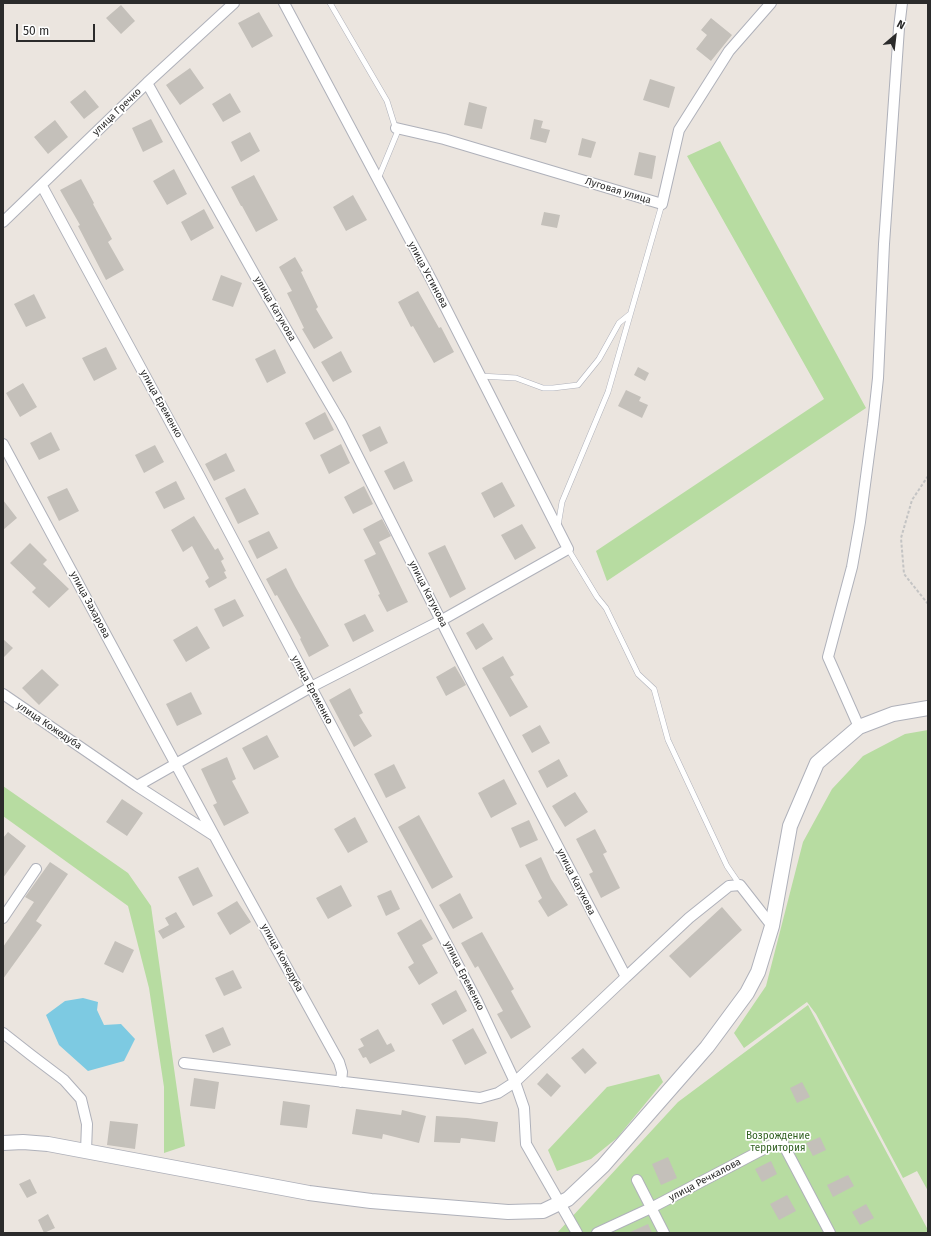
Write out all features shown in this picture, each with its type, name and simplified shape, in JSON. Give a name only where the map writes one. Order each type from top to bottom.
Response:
[{"type":"main road","points":[[3,1142],[48,1144],[302,1192],[371,1201],[508,1212],[543,1211],[568,1199],[603,1166],[707,1047],[747,993],[758,972],[772,926],[790,826],[817,763],[859,727],[893,714],[928,708]]},
{"type":"street","name":"улица Гречко","points":[[3,222],[147,83],[234,3]]},
{"type":"street","name":"улица Устинова","points":[[284,3],[432,281],[568,549]]},
{"type":"street","name":"Луговая улица","points":[[396,128],[444,139],[662,204],[679,130],[728,51],[771,3]]},
{"type":"street","points":[[859,727],[828,657],[852,567],[874,424],[878,378],[884,236],[902,3]]},
{"type":"street","name":"улица Катукова","points":[[147,83],[257,279],[341,423],[475,687],[626,977]]},
{"type":"street","name":"улица Еременко","points":[[42,186],[200,477],[474,994],[515,1082],[524,1108],[526,1144],[560,1202]]},
{"type":"street","name":"улица Захарова","points":[[3,446],[176,764]]},
{"type":"street","points":[[137,786],[311,687],[442,620],[568,549]]},
{"type":"street","name":"улица Кожедуба","points":[[3,694],[137,786],[215,836]]},
{"type":"street","name":"улица Кожедуба","points":[[176,764],[339,1062],[342,1072],[341,1082]]},
{"type":"street","points":[[3,918],[36,869]]},
{"type":"street","points":[[184,1063],[480,1098],[498,1093],[515,1082],[689,918],[729,886],[740,885],[772,926]]},
{"type":"street","points":[[3,1033],[30,1056],[64,1080],[81,1099],[87,1124],[86,1151]]},
{"type":"street","name":"улица Речкалова","points":[[597,1233],[651,1208],[781,1140],[830,1233]]},
{"type":"street","points":[[637,1180],[664,1233]]},
{"type":"street","points":[[560,1202],[576,1233]]},
{"type":"lane","points":[[330,3],[387,101],[398,134],[378,179]]},
{"type":"lane","points":[[558,529],[562,502],[608,392],[662,204]]},
{"type":"lane","points":[[480,376],[516,378],[543,388],[578,385],[600,359],[619,323],[630,314]]},
{"type":"lane","points":[[568,549],[597,597],[606,608],[638,674],[654,689],[668,740],[728,866],[740,885]]},
{"type":"path","points":[[928,476],[912,500],[901,538],[904,574],[928,604]]},
{"type":"green space","points":[[720,141],[866,408],[607,581],[596,551],[824,399],[687,156]]},
{"type":"green space","points":[[928,730],[928,1191],[917,1171],[903,1178],[816,1014],[807,1002],[744,1048],[734,1033],[766,986],[803,842],[832,789],[863,756],[905,734]]},
{"type":"green space","points":[[3,786],[128,873],[151,906],[185,1146],[164,1153],[164,1087],[149,988],[128,906],[3,816]]},
{"type":"green space","name":"Возрождение территория","points":[[808,1005],[928,1230],[928,1233],[557,1233],[678,1102]]},
{"type":"green space","points":[[659,1074],[663,1082],[617,1138],[591,1159],[557,1171],[548,1150],[607,1087]]},
{"type":"water","points":[[83,998],[98,1002],[97,1010],[104,1025],[121,1024],[135,1039],[124,1061],[88,1071],[59,1045],[46,1015],[65,1001]]},
{"type":"building","points":[[121,5],[135,21],[121,34],[106,18]]},
{"type":"building","points":[[259,12],[273,36],[252,48],[238,23]]},
{"type":"building","points":[[711,18],[732,35],[711,61],[696,49],[707,35],[701,30]]},
{"type":"building","points":[[190,68],[204,88],[180,105],[166,85]]},
{"type":"building","points":[[650,79],[675,87],[669,108],[643,100]]},
{"type":"building","points":[[85,90],[99,107],[84,119],[70,102]]},
{"type":"building","points":[[230,93],[241,112],[223,122],[212,104]]},
{"type":"building","points":[[469,102],[487,107],[482,129],[464,125]]},
{"type":"building","points":[[151,119],[163,142],[143,152],[132,128]]},
{"type":"building","points":[[534,119],[543,121],[541,128],[550,130],[546,143],[530,139]]},
{"type":"building","points":[[55,120],[68,137],[48,154],[34,137]]},
{"type":"building","points":[[250,132],[260,151],[241,162],[231,142]]},
{"type":"building","points":[[582,138],[596,142],[591,158],[578,155]]},
{"type":"building","points":[[639,152],[656,156],[652,179],[634,175]]},
{"type":"building","points":[[174,169],[187,194],[167,205],[153,181]]},
{"type":"building","points":[[254,175],[278,220],[256,232],[231,187]]},
{"type":"building","points":[[81,179],[112,239],[108,242],[124,270],[106,280],[78,226],[80,225],[60,190]]},
{"type":"building","points":[[353,195],[367,220],[346,231],[333,207]]},
{"type":"building","points":[[204,209],[214,228],[191,241],[181,222]]},
{"type":"building","points":[[544,212],[560,215],[557,228],[541,225]]},
{"type":"building","points":[[295,257],[303,271],[301,272],[318,307],[316,309],[333,338],[314,349],[302,329],[304,328],[287,293],[292,291],[279,267]]},
{"type":"building","points":[[221,275],[242,283],[233,307],[212,300]]},
{"type":"building","points":[[418,291],[439,328],[441,327],[454,352],[434,363],[413,326],[411,327],[398,302]]},
{"type":"building","points":[[34,294],[46,318],[26,327],[14,304]]},
{"type":"building","points":[[106,347],[117,369],[94,381],[82,358]]},
{"type":"building","points":[[275,349],[286,373],[267,383],[255,359]]},
{"type":"building","points":[[341,351],[352,372],[333,382],[321,362]]},
{"type":"building","points":[[638,367],[649,373],[645,381],[634,375]]},
{"type":"building","points":[[23,383],[37,407],[20,417],[6,393]]},
{"type":"building","points":[[626,390],[641,397],[639,401],[648,405],[642,418],[618,406]]},
{"type":"building","points":[[325,412],[334,430],[314,440],[305,423]]},
{"type":"building","points":[[380,426],[388,443],[370,452],[362,435]]},
{"type":"building","points":[[51,432],[60,450],[39,460],[30,443]]},
{"type":"building","points":[[341,444],[350,463],[329,474],[320,455]]},
{"type":"building","points":[[155,445],[164,462],[144,473],[135,455]]},
{"type":"building","points":[[226,453],[235,471],[214,481],[205,464]]},
{"type":"building","points":[[404,461],[413,481],[394,490],[384,471]]},
{"type":"building","points":[[176,481],[185,499],[164,509],[155,492]]},
{"type":"building","points":[[502,482],[515,506],[494,518],[481,493]]},
{"type":"building","points":[[364,486],[373,504],[353,514],[344,497]]},
{"type":"building","points":[[67,488],[79,511],[59,521],[47,497]]},
{"type":"building","points":[[245,488],[259,514],[238,524],[225,498]]},
{"type":"building","points":[[3,500],[17,518],[3,530]]},
{"type":"building","points":[[194,516],[215,550],[218,548],[224,559],[221,561],[226,571],[224,572],[227,578],[209,588],[205,581],[209,578],[192,546],[183,552],[171,530]]},
{"type":"building","points":[[382,519],[391,536],[379,542],[408,602],[387,612],[378,595],[380,594],[364,560],[376,554],[363,529]]},
{"type":"building","points":[[522,524],[536,548],[515,560],[501,535]]},
{"type":"building","points":[[269,531],[278,548],[257,559],[248,541]]},
{"type":"building","points":[[30,543],[47,560],[43,564],[69,589],[49,608],[32,592],[36,588],[10,563]]},
{"type":"building","points":[[445,545],[466,589],[450,598],[428,553]]},
{"type":"building","points":[[286,568],[329,646],[309,657],[300,639],[301,638],[277,595],[275,596],[266,579]]},
{"type":"building","points":[[235,599],[244,616],[223,627],[214,609]]},
{"type":"building","points":[[365,614],[374,631],[353,642],[344,624]]},
{"type":"building","points":[[483,623],[493,639],[476,650],[466,633]]},
{"type":"building","points":[[197,626],[210,648],[186,662],[173,640]]},
{"type":"building","points":[[3,639],[13,648],[3,658]]},
{"type":"building","points":[[503,656],[514,675],[510,677],[528,707],[510,717],[482,668]]},
{"type":"building","points":[[455,666],[466,685],[446,696],[436,677]]},
{"type":"building","points":[[42,669],[59,685],[39,705],[22,688]]},
{"type":"building","points":[[350,688],[363,713],[359,715],[372,736],[354,747],[329,700]]},
{"type":"building","points":[[191,692],[202,714],[177,726],[166,704]]},
{"type":"building","points":[[540,725],[550,743],[532,753],[522,735]]},
{"type":"building","points":[[267,735],[279,757],[254,770],[242,748]]},
{"type":"building","points":[[227,757],[236,779],[232,781],[249,813],[224,826],[213,805],[217,803],[201,769]]},
{"type":"building","points":[[559,759],[568,776],[547,788],[538,771]]},
{"type":"building","points":[[394,764],[406,788],[386,798],[374,774]]},
{"type":"building","points":[[504,779],[517,804],[491,818],[478,793]]},
{"type":"building","points":[[575,792],[588,812],[565,827],[552,806]]},
{"type":"building","points":[[122,799],[143,813],[127,836],[106,822]]},
{"type":"building","points":[[419,815],[453,877],[432,889],[398,827]]},
{"type":"building","points":[[355,817],[368,842],[348,853],[334,829]]},
{"type":"building","points":[[529,820],[538,840],[520,848],[511,828]]},
{"type":"building","points":[[595,829],[607,852],[603,854],[620,888],[601,898],[589,874],[593,872],[576,839]]},
{"type":"building","points":[[8,832],[26,846],[3,878],[3,838]]},
{"type":"building","points":[[541,857],[551,879],[568,905],[548,917],[538,901],[542,898],[525,865]]},
{"type":"building","points":[[50,862],[68,874],[36,921],[42,925],[3,979],[3,947],[34,902],[25,897]]},
{"type":"building","points":[[198,867],[213,896],[193,906],[178,877]]},
{"type":"building","points":[[341,885],[352,906],[328,919],[316,898]]},
{"type":"building","points":[[391,890],[400,909],[386,916],[377,896]]},
{"type":"building","points":[[460,893],[473,918],[453,929],[439,905]]},
{"type":"building","points":[[237,901],[251,922],[230,935],[217,913]]},
{"type":"building","points":[[722,907],[742,930],[690,978],[669,956]]},
{"type":"building","points":[[176,912],[185,927],[163,939],[158,931],[169,925],[165,918]]},
{"type":"building","points":[[421,919],[433,939],[422,945],[438,973],[419,985],[408,967],[414,963],[397,933]]},
{"type":"building","points":[[482,932],[514,989],[511,991],[531,1027],[511,1039],[497,1014],[503,1011],[478,966],[475,968],[461,943]]},
{"type":"building","points":[[115,941],[134,950],[123,973],[104,964]]},
{"type":"building","points":[[233,970],[242,988],[224,996],[215,978]]},
{"type":"building","points":[[456,990],[467,1011],[443,1025],[431,1004]]},
{"type":"building","points":[[223,1027],[231,1045],[213,1053],[205,1035]]},
{"type":"building","points":[[473,1028],[487,1053],[465,1065],[452,1040]]},
{"type":"building","points":[[378,1029],[387,1045],[391,1043],[395,1051],[370,1064],[366,1057],[363,1058],[358,1049],[364,1046],[360,1039]]},
{"type":"building","points":[[583,1048],[597,1063],[585,1074],[571,1058]]},
{"type":"building","points":[[547,1073],[561,1086],[551,1097],[537,1084]]},
{"type":"building","points":[[194,1078],[219,1082],[215,1109],[190,1106]]},
{"type":"building","points":[[802,1082],[810,1097],[797,1103],[790,1088]]},
{"type":"building","points":[[283,1101],[310,1105],[307,1128],[280,1125]]},
{"type":"building","points":[[356,1109],[401,1115],[402,1110],[426,1116],[419,1143],[383,1134],[382,1139],[352,1134]]},
{"type":"building","points":[[436,1116],[498,1122],[495,1142],[461,1138],[460,1143],[434,1142]]},
{"type":"building","points":[[110,1121],[138,1124],[135,1149],[107,1145]]},
{"type":"building","points":[[820,1137],[826,1150],[813,1156],[806,1143]]},
{"type":"building","points":[[668,1157],[677,1178],[661,1185],[652,1164]]},
{"type":"building","points":[[771,1161],[777,1174],[762,1182],[755,1169]]},
{"type":"building","points":[[848,1175],[854,1186],[833,1197],[827,1185]]},
{"type":"building","points":[[30,1179],[37,1193],[27,1198],[19,1184]]},
{"type":"building","points":[[787,1195],[796,1211],[779,1220],[770,1204]]},
{"type":"building","points":[[866,1204],[874,1218],[860,1225],[852,1212]]},
{"type":"building","points":[[48,1214],[55,1228],[44,1233],[38,1220]]},
{"type":"building","points":[[648,1224],[652,1233],[628,1233]]}]
